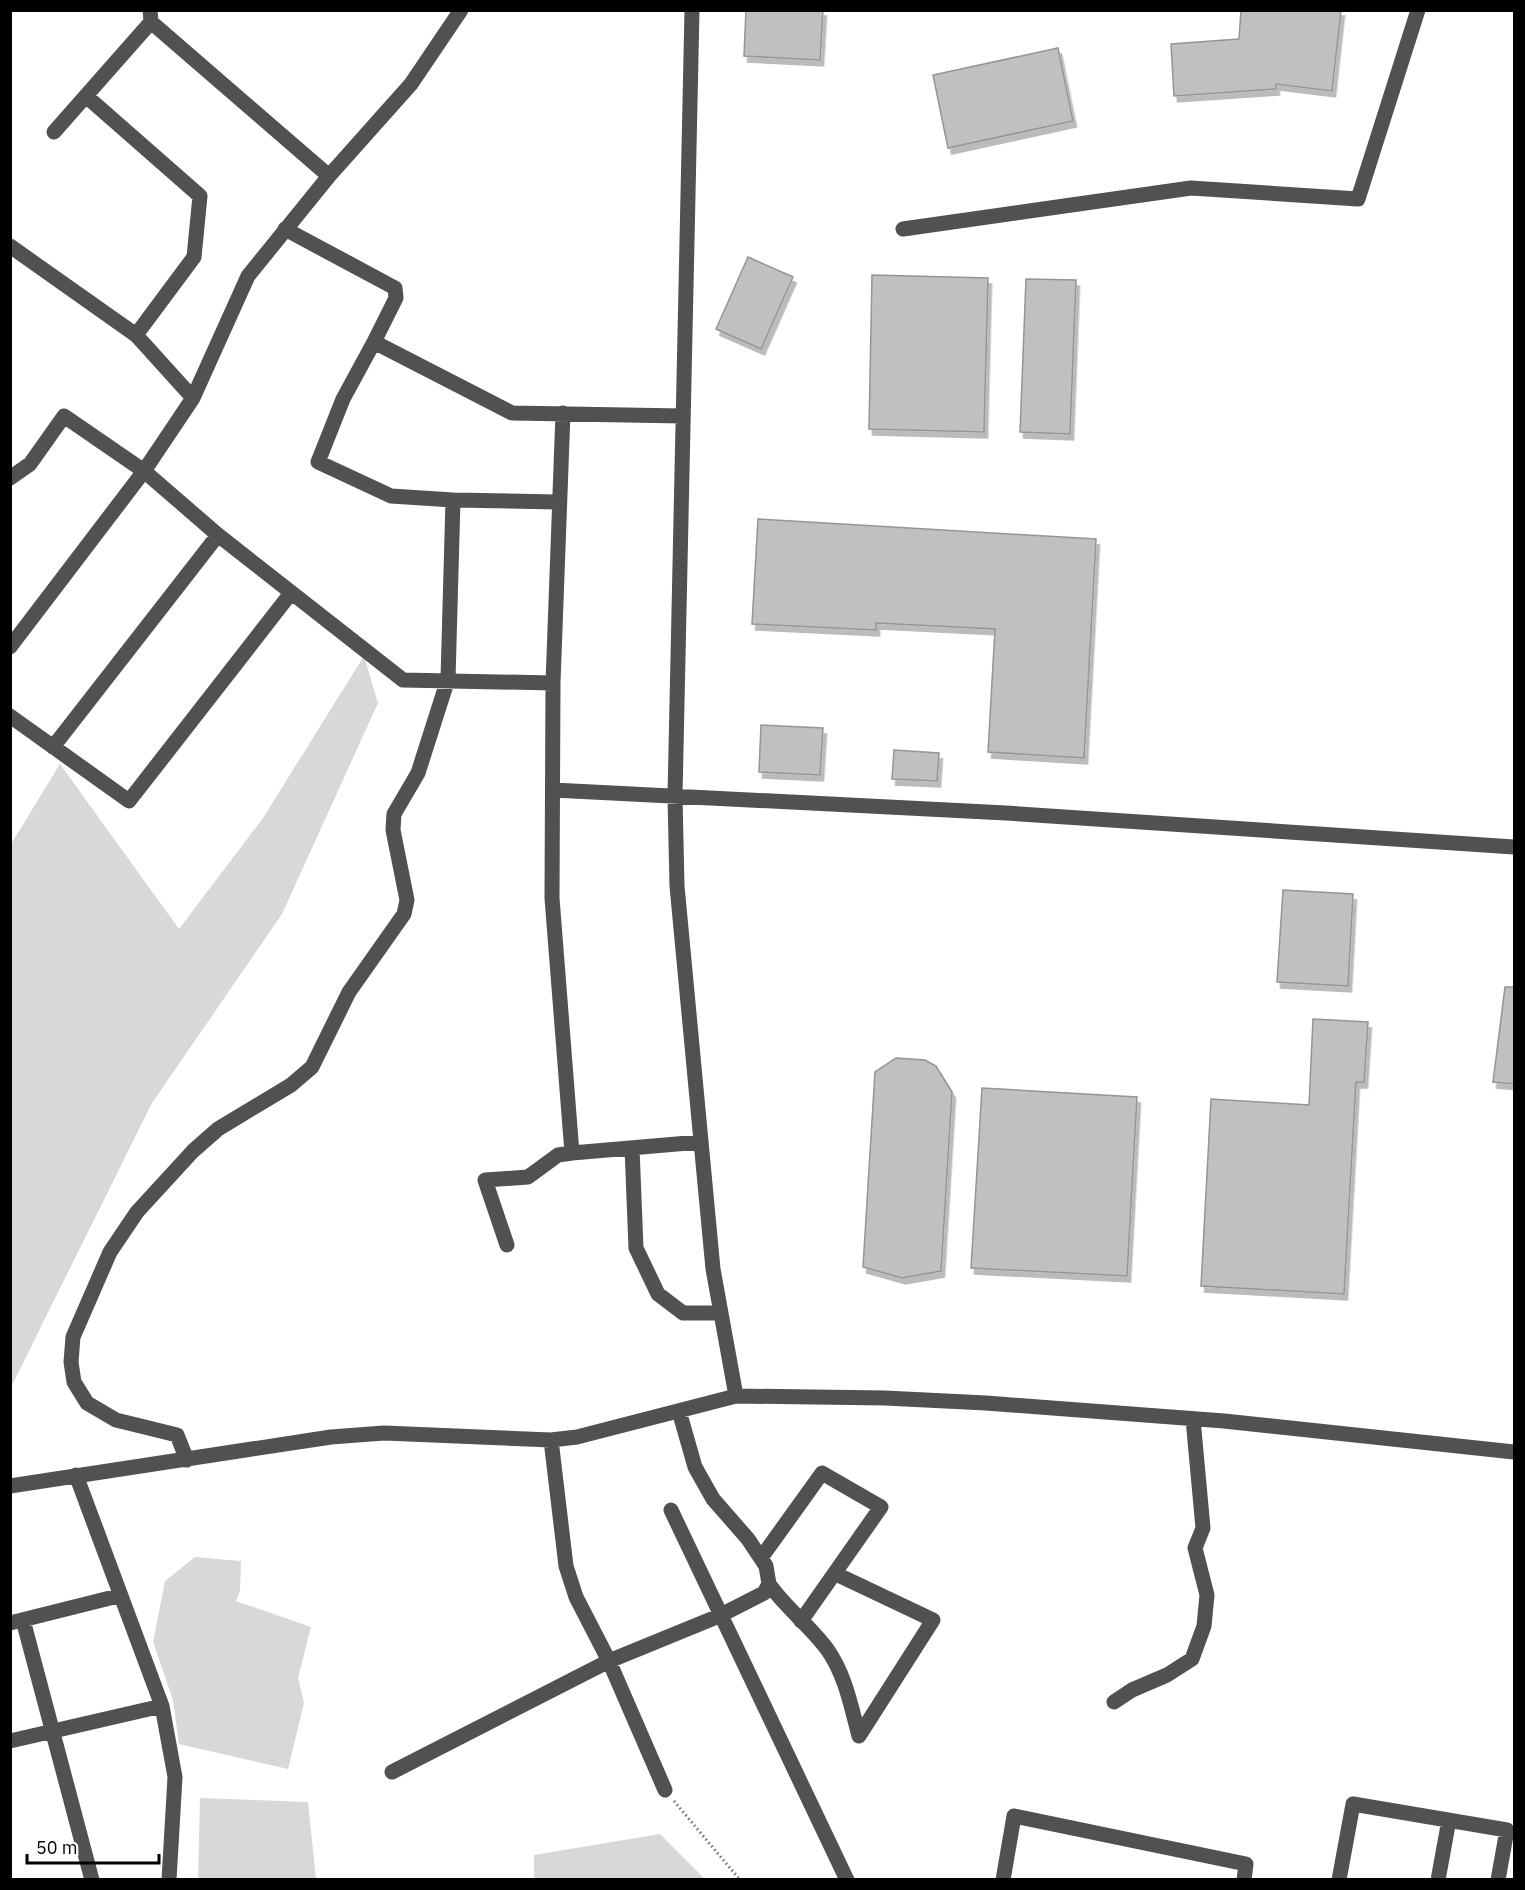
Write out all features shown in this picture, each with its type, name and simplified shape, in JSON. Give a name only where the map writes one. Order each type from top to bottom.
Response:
[{"type":"street","points":[[10,647],[144,471],[193,398],[248,276],[329,176],[411,84],[461,10]]},
{"type":"street","points":[[692,10],[675,796],[677,886],[713,1269],[736,1396]]},
{"type":"street","points":[[903,229],[1191,188],[1358,199],[1418,10]]},
{"type":"street","points":[[54,132],[151,16],[329,176]]},
{"type":"street","points":[[86,96],[200,196],[194,257],[136,335]]},
{"type":"street","points":[[285,230],[395,288],[396,298],[343,399],[318,462],[392,496],[558,502]]},
{"type":"street","points":[[10,246],[136,335],[193,398]]},
{"type":"street","points":[[374,342],[513,413],[683,416]]},
{"type":"street","points":[[563,413],[553,684],[552,898],[572,1153]]},
{"type":"street","points":[[10,478],[30,464],[64,416],[144,471],[218,535],[403,680],[448,679],[553,684]]},
{"type":"street","points":[[187,1460],[177,1435],[116,1420],[87,1403],[74,1382],[70,1362],[73,1338],[110,1252],[137,1212],[193,1151],[218,1129],[291,1085],[312,1067],[349,992],[404,914],[408,900],[393,830],[394,814],[418,773],[448,679],[453,500]]},
{"type":"street","points":[[53,747],[218,535]]},
{"type":"street","points":[[10,716],[129,801],[291,593]]},
{"type":"street","points":[[553,790],[1006,813],[1515,847]]},
{"type":"street","points":[[507,1245],[485,1180],[528,1177],[558,1155],[700,1142]]},
{"type":"street","points":[[632,1148],[636,1248],[658,1294],[683,1313],[721,1313]]},
{"type":"street","points":[[10,1486],[331,1437],[384,1433],[551,1440],[577,1437],[736,1396],[986,1403],[1193,1419],[1515,1452]]},
{"type":"street","points":[[679,1411],[695,1467],[713,1499],[761,1558],[766,1566],[769,1584],[785,1606],[827,1649],[841,1674],[859,1736],[933,1620],[836,1574]]},
{"type":"street","points":[[1114,1702],[1132,1690],[1167,1675],[1192,1659],[1204,1626],[1208,1595],[1195,1548],[1203,1528],[1193,1419]]},
{"type":"street","points":[[551,1440],[566,1566],[576,1597],[609,1661],[665,1790]]},
{"type":"street","points":[[761,1558],[822,1473],[881,1507],[801,1621]]},
{"type":"street","points":[[76,1475],[118,1596],[162,1707],[175,1777],[169,1880]]},
{"type":"street","points":[[671,1510],[719,1616],[847,1880]]},
{"type":"street","points":[[392,1772],[609,1661],[719,1616],[764,1593],[769,1584]]},
{"type":"street","points":[[92,1880],[53,1732],[17,1622],[118,1596]]},
{"type":"street","points":[[10,1741],[162,1707]]},
{"type":"street","points":[[1339,1880],[1353,1804],[1507,1830],[1497,1880]]},
{"type":"street","points":[[1003,1880],[1014,1816],[1246,1864],[1244,1880]]},
{"type":"street","points":[[1438,1880],[1449,1820]]},
{"type":"path","points":[[665,1790],[740,1880]]},
{"type":"shaded area","points":[[364,656],[378,703],[282,914],[152,1103],[11,1387],[11,844],[60,764],[179,929],[263,818]]},
{"type":"shaded area","points":[[195,1557],[241,1561],[240,1591],[236,1601],[311,1627],[298,1678],[304,1703],[288,1769],[179,1744],[173,1700],[153,1642],[165,1581]]},
{"type":"shaded area","points":[[200,1798],[308,1802],[316,1879],[198,1879]]},
{"type":"shaded area","points":[[660,1834],[705,1879],[534,1879],[534,1855]]},
{"type":"building","points":[[746,10],[823,10],[820,60],[744,56]]},
{"type":"building","points":[[1241,10],[1341,10],[1332,91],[1276,84],[1276,89],[1174,96],[1171,44],[1239,39]]},
{"type":"building","points":[[1058,48],[1073,121],[948,148],[933,75]]},
{"type":"building","points":[[748,257],[793,277],[761,349],[716,329]]},
{"type":"building","points":[[872,275],[988,278],[984,432],[869,429]]},
{"type":"building","points":[[1026,279],[1076,280],[1070,434],[1020,432]]},
{"type":"building","points":[[758,519],[1096,539],[1084,758],[988,752],[995,629],[876,623],[876,630],[752,624]]},
{"type":"building","points":[[761,725],[823,728],[820,775],[759,772]]},
{"type":"building","points":[[894,750],[939,753],[937,781],[892,779]]},
{"type":"building","points":[[1283,890],[1353,894],[1348,986],[1277,982]]},
{"type":"building","points":[[1505,987],[1515,987],[1515,1084],[1493,1082]]},
{"type":"building","points":[[1313,1019],[1368,1022],[1364,1082],[1356,1082],[1344,1294],[1201,1286],[1211,1099],[1309,1105]]},
{"type":"building","points":[[896,1058],[925,1060],[936,1066],[952,1092],[941,1271],[902,1278],[863,1267],[875,1072]]},
{"type":"building","points":[[982,1088],[1137,1097],[1127,1276],[971,1268]]}]
